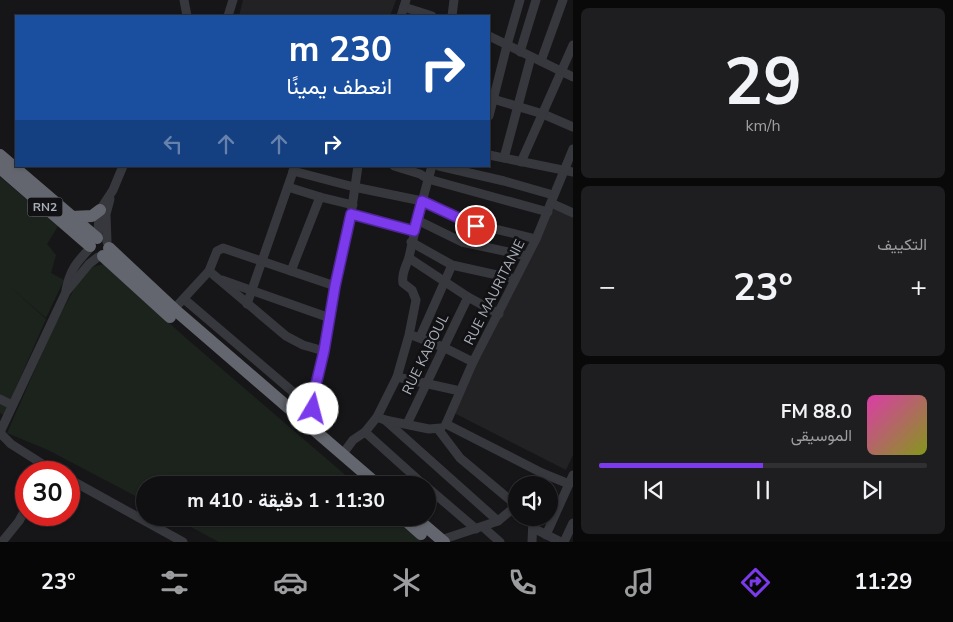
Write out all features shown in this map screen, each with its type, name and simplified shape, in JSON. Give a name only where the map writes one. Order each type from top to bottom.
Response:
[{"type":"highway","name":"RN2","points":[[0,155],[72,217],[99,248],[167,314],[355,476]]},
{"type":"highway","name":"RN2","points":[[0,168],[174,309],[367,476]]},
{"type":"highway","points":[[72,217],[86,218],[100,210]]},
{"type":"highway","points":[[415,526],[439,541]]},
{"type":"highway","points":[[424,526],[439,541]]},
{"type":"street","points":[[184,0],[187,15]]},
{"type":"street","points":[[228,15],[233,0]]},
{"type":"street","points":[[452,15],[454,0]]},
{"type":"street","points":[[490,111],[520,0]]},
{"type":"street","points":[[520,52],[536,0]]},
{"type":"street","points":[[541,61],[563,0]]},
{"type":"street","points":[[401,15],[405,3],[426,15]]},
{"type":"street","points":[[490,36],[573,77]]},
{"type":"street","points":[[521,162],[573,45]]},
{"type":"street","points":[[504,158],[531,57]]},
{"type":"street","points":[[492,100],[543,114],[573,127]]},
{"type":"street","name":"RUE MAURITANIE","points":[[442,427],[536,239],[551,203],[568,172],[573,149]]},
{"type":"street","points":[[490,154],[568,172]]},
{"type":"street","points":[[99,248],[100,210],[124,167]]},
{"type":"street","points":[[315,432],[314,393],[352,210],[358,167]]},
{"type":"street","points":[[397,167],[428,178],[551,203]]},
{"type":"street","points":[[342,455],[353,440],[381,419],[397,377],[409,335],[416,300],[412,290],[402,280],[432,167]]},
{"type":"street","points":[[443,167],[504,181],[573,213]]},
{"type":"street","points":[[247,304],[294,169],[354,187],[422,201],[466,222],[536,239]]},
{"type":"street","points":[[288,187],[414,231]]},
{"type":"street","points":[[38,461],[11,444],[1,434],[12,406],[66,292],[89,264],[99,248],[112,190]]},
{"type":"street","points":[[291,271],[320,197]]},
{"type":"street","points":[[417,220],[462,242],[527,256]]},
{"type":"street","points":[[411,242],[452,264],[515,279]]},
{"type":"street","points":[[174,309],[209,271],[217,251],[223,248],[335,286]]},
{"type":"street","points":[[409,258],[468,297],[499,314]]},
{"type":"street","points":[[420,337],[452,264]]},
{"type":"street","points":[[209,271],[286,336],[302,345],[324,351]]},
{"type":"street","points":[[218,279],[330,318]]},
{"type":"street","name":"RUE KABOUL","points":[[407,424],[468,297]]},
{"type":"street","points":[[184,299],[313,409]]},
{"type":"street","points":[[409,335],[420,337],[473,362]]},
{"type":"street","points":[[397,377],[460,390]]},
{"type":"street","points":[[0,399],[12,406]]},
{"type":"street","points":[[381,419],[429,429],[442,427],[542,473],[571,479],[546,535]]},
{"type":"street","points":[[381,419],[498,521]]},
{"type":"street","points":[[442,427],[460,458],[508,499]]},
{"type":"street","points":[[365,432],[414,476]]},
{"type":"street","points":[[80,486],[182,542]]},
{"type":"street","points":[[436,494],[500,542]]},
{"type":"street","points":[[439,541],[498,521],[508,513]]},
{"type":"street","points":[[536,526],[546,535],[563,542],[573,523]]},
{"type":"street","points":[[2,542],[15,526]]},
{"type":"street","points":[[531,526],[532,542]]},
{"type":"shaded area","points":[[243,0],[396,0],[390,15],[239,15]]},
{"type":"shaded area","points":[[0,177],[58,226],[47,244],[56,255],[51,273],[64,280],[46,318],[7,284],[46,319],[4,415],[0,413]]},
{"type":"shaded area","points":[[555,206],[573,215],[573,455],[566,470],[452,412]]},
{"type":"shaded area","points":[[104,264],[187,339],[347,476],[136,476],[136,496],[80,467],[80,461],[69,461],[7,433],[55,324],[85,269]]},
{"type":"shaded area","points":[[189,526],[403,526],[422,542],[219,542]]},
{"type":"route","points":[[313,409],[314,393],[351,214],[414,231],[422,201],[476,226]]}]
